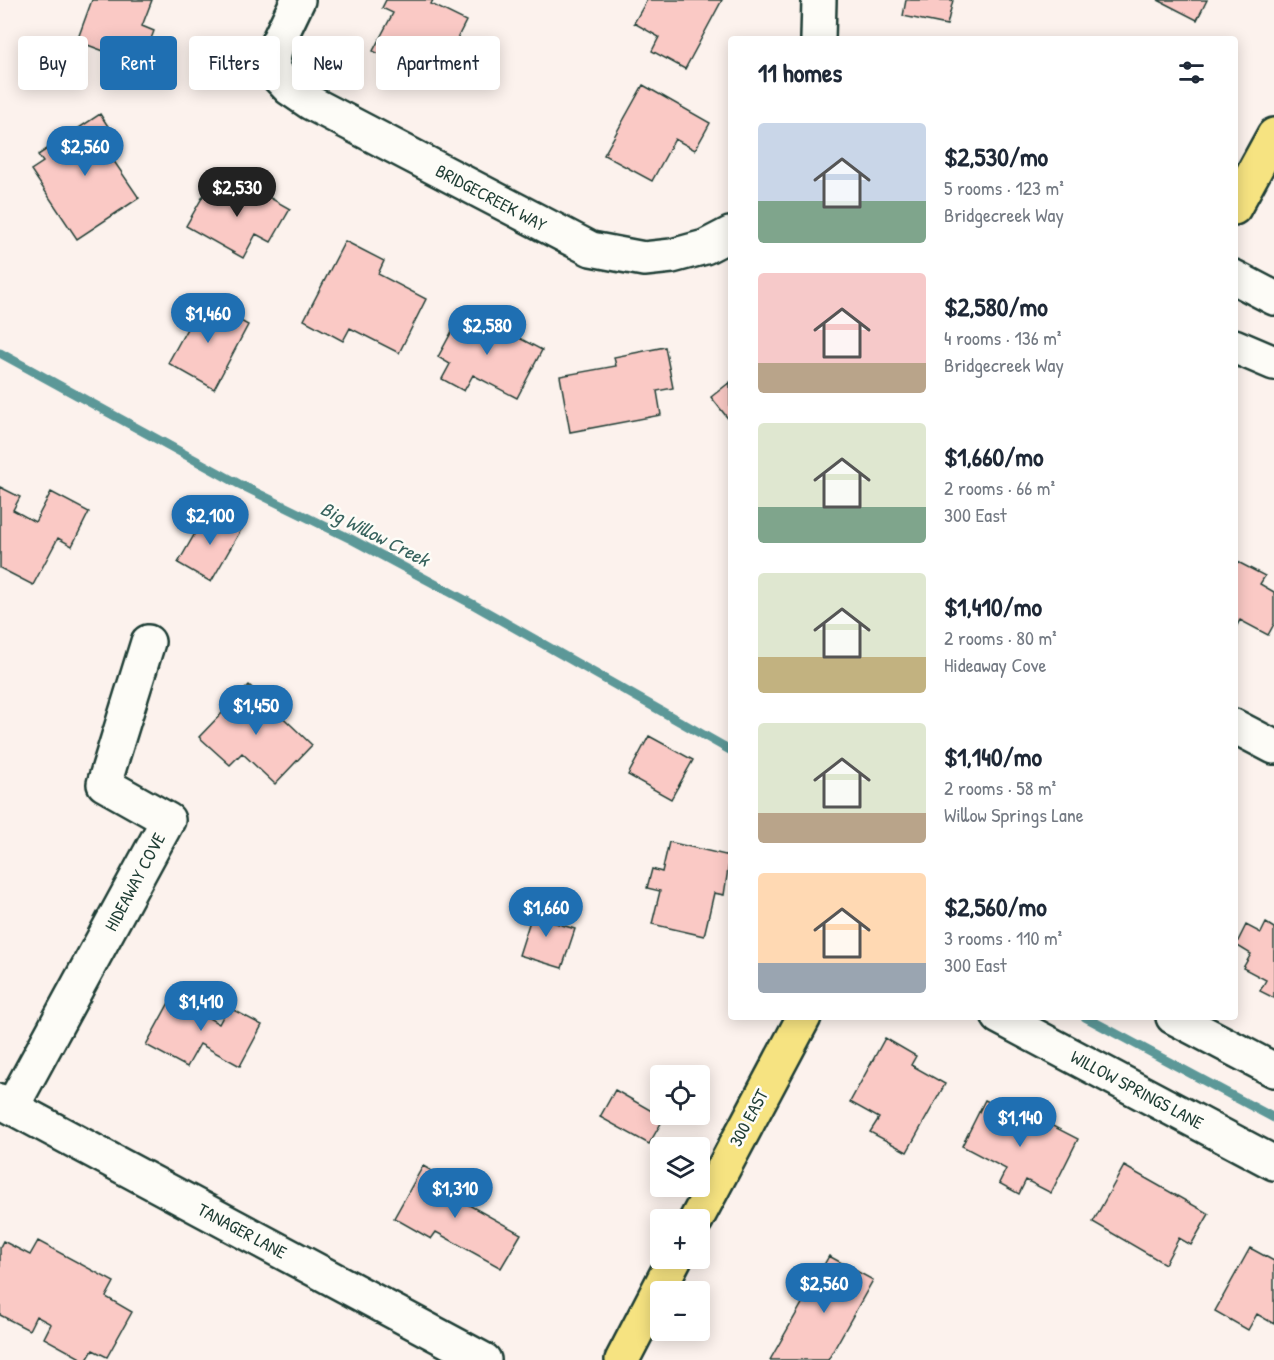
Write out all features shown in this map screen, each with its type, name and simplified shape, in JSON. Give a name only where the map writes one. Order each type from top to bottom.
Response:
[{"type":"main road","points":[[1238,201],[1274,135]]},
{"type":"main road","name":"300 EAST","points":[[702,1209],[802,1020]]},
{"type":"main road","points":[[622,1360],[669,1269]]},
{"type":"street","name":"BRIDGECREEK WAY","points":[[298,0],[276,46],[271,69],[289,88],[311,103],[591,249],[644,259],[672,256],[705,247],[728,235]]},
{"type":"street","points":[[818,36],[819,0]]},
{"type":"street","points":[[1238,279],[1274,298]]},
{"type":"street","points":[[1238,348],[1274,363]]},
{"type":"street","name":"HIDEAWAY COVE","points":[[6,1104],[168,820],[104,784],[148,642]]},
{"type":"street","points":[[1238,728],[1274,747]]},
{"type":"street","name":"WILLOW SPRINGS LANE","points":[[1005,1020],[1274,1163]]},
{"type":"street","points":[[1179,1020],[1274,1071]]},
{"type":"street","name":"TANAGER LANE","points":[[6,1104],[484,1360]]},
{"type":"building","points":[[92,0],[152,0],[142,26],[154,31],[152,36],[100,36],[100,50],[88,45],[88,36],[79,36]]},
{"type":"building","points":[[386,0],[433,0],[431,4],[466,21],[458,36],[381,36],[393,13],[382,8]]},
{"type":"building","points":[[647,0],[722,0],[685,69],[652,51],[659,37],[634,23]]},
{"type":"building","points":[[906,0],[953,0],[947,25],[903,16]]},
{"type":"building","points":[[1158,0],[1207,0],[1197,20]]},
{"type":"building","points":[[643,85],[710,123],[695,150],[675,139],[652,181],[604,155]]},
{"type":"building","points":[[100,114],[121,146],[109,154],[139,198],[77,239],[31,170],[43,162],[38,155]]},
{"type":"building","points":[[242,182],[290,209],[271,242],[256,234],[243,258],[186,226],[210,184],[233,197]]},
{"type":"building","points":[[345,241],[384,261],[378,274],[426,299],[399,353],[350,328],[343,341],[304,320]]},
{"type":"building","points":[[203,300],[248,325],[214,389],[168,363]]},
{"type":"building","points":[[464,309],[542,350],[517,398],[473,375],[464,391],[442,379],[450,364],[438,357]]},
{"type":"building","points":[[665,347],[673,388],[657,391],[661,415],[570,432],[560,376],[616,366],[614,357]]},
{"type":"building","points":[[728,384],[728,418],[711,397]]},
{"type":"building","points":[[0,487],[20,497],[13,510],[35,522],[51,492],[89,512],[72,546],[58,538],[33,585],[0,568]]},
{"type":"building","points":[[209,509],[242,528],[211,582],[178,563]]},
{"type":"building","points":[[1238,562],[1265,576],[1260,584],[1274,592],[1274,624],[1268,635],[1240,620],[1238,624]]},
{"type":"building","points":[[249,685],[312,745],[275,784],[242,753],[230,765],[199,737]]},
{"type":"building","points":[[649,736],[693,760],[671,799],[628,775]]},
{"type":"building","points":[[669,842],[728,856],[724,895],[714,893],[704,936],[652,924],[660,891],[647,888],[652,869],[662,872]]},
{"type":"building","points":[[536,902],[553,908],[549,921],[575,929],[562,968],[519,955]]},
{"type":"building","points":[[1266,923],[1274,928],[1274,998],[1260,991],[1266,980],[1243,968],[1251,954],[1238,946],[1238,941],[1246,925],[1261,933]]},
{"type":"building","points":[[178,986],[194,995],[188,1006],[219,1024],[228,1007],[262,1025],[240,1066],[200,1044],[187,1067],[146,1045]]},
{"type":"building","points":[[885,1038],[916,1056],[911,1065],[945,1084],[907,1152],[870,1132],[879,1118],[850,1102]]},
{"type":"building","points":[[615,1090],[650,1110],[650,1125],[660,1125],[653,1137],[650,1137],[649,1144],[600,1117]]},
{"type":"building","points":[[985,1100],[1040,1128],[1043,1121],[1078,1139],[1051,1193],[1026,1180],[1019,1194],[999,1183],[1006,1169],[962,1146]]},
{"type":"building","points":[[423,1166],[457,1185],[451,1195],[521,1234],[501,1268],[436,1232],[431,1239],[394,1218]]},
{"type":"building","points":[[1124,1166],[1209,1214],[1191,1245],[1179,1238],[1165,1264],[1093,1222]]},
{"type":"building","points":[[3,1241],[30,1255],[38,1241],[114,1282],[106,1297],[132,1312],[107,1357],[93,1350],[87,1360],[84,1360],[44,1338],[51,1324],[36,1316],[29,1330],[0,1315],[0,1247]]},
{"type":"building","points":[[1250,1248],[1274,1261],[1274,1324],[1257,1314],[1248,1330],[1215,1311]]},
{"type":"building","points":[[829,1256],[873,1280],[828,1360],[770,1360]]},
{"type":"waterway","name":"Big Willow Creek","points":[[0,353],[239,484],[351,539],[476,606],[728,749]]},
{"type":"waterway","name":"Big Willow Creek","points":[[1091,1020],[1274,1118]]}]
